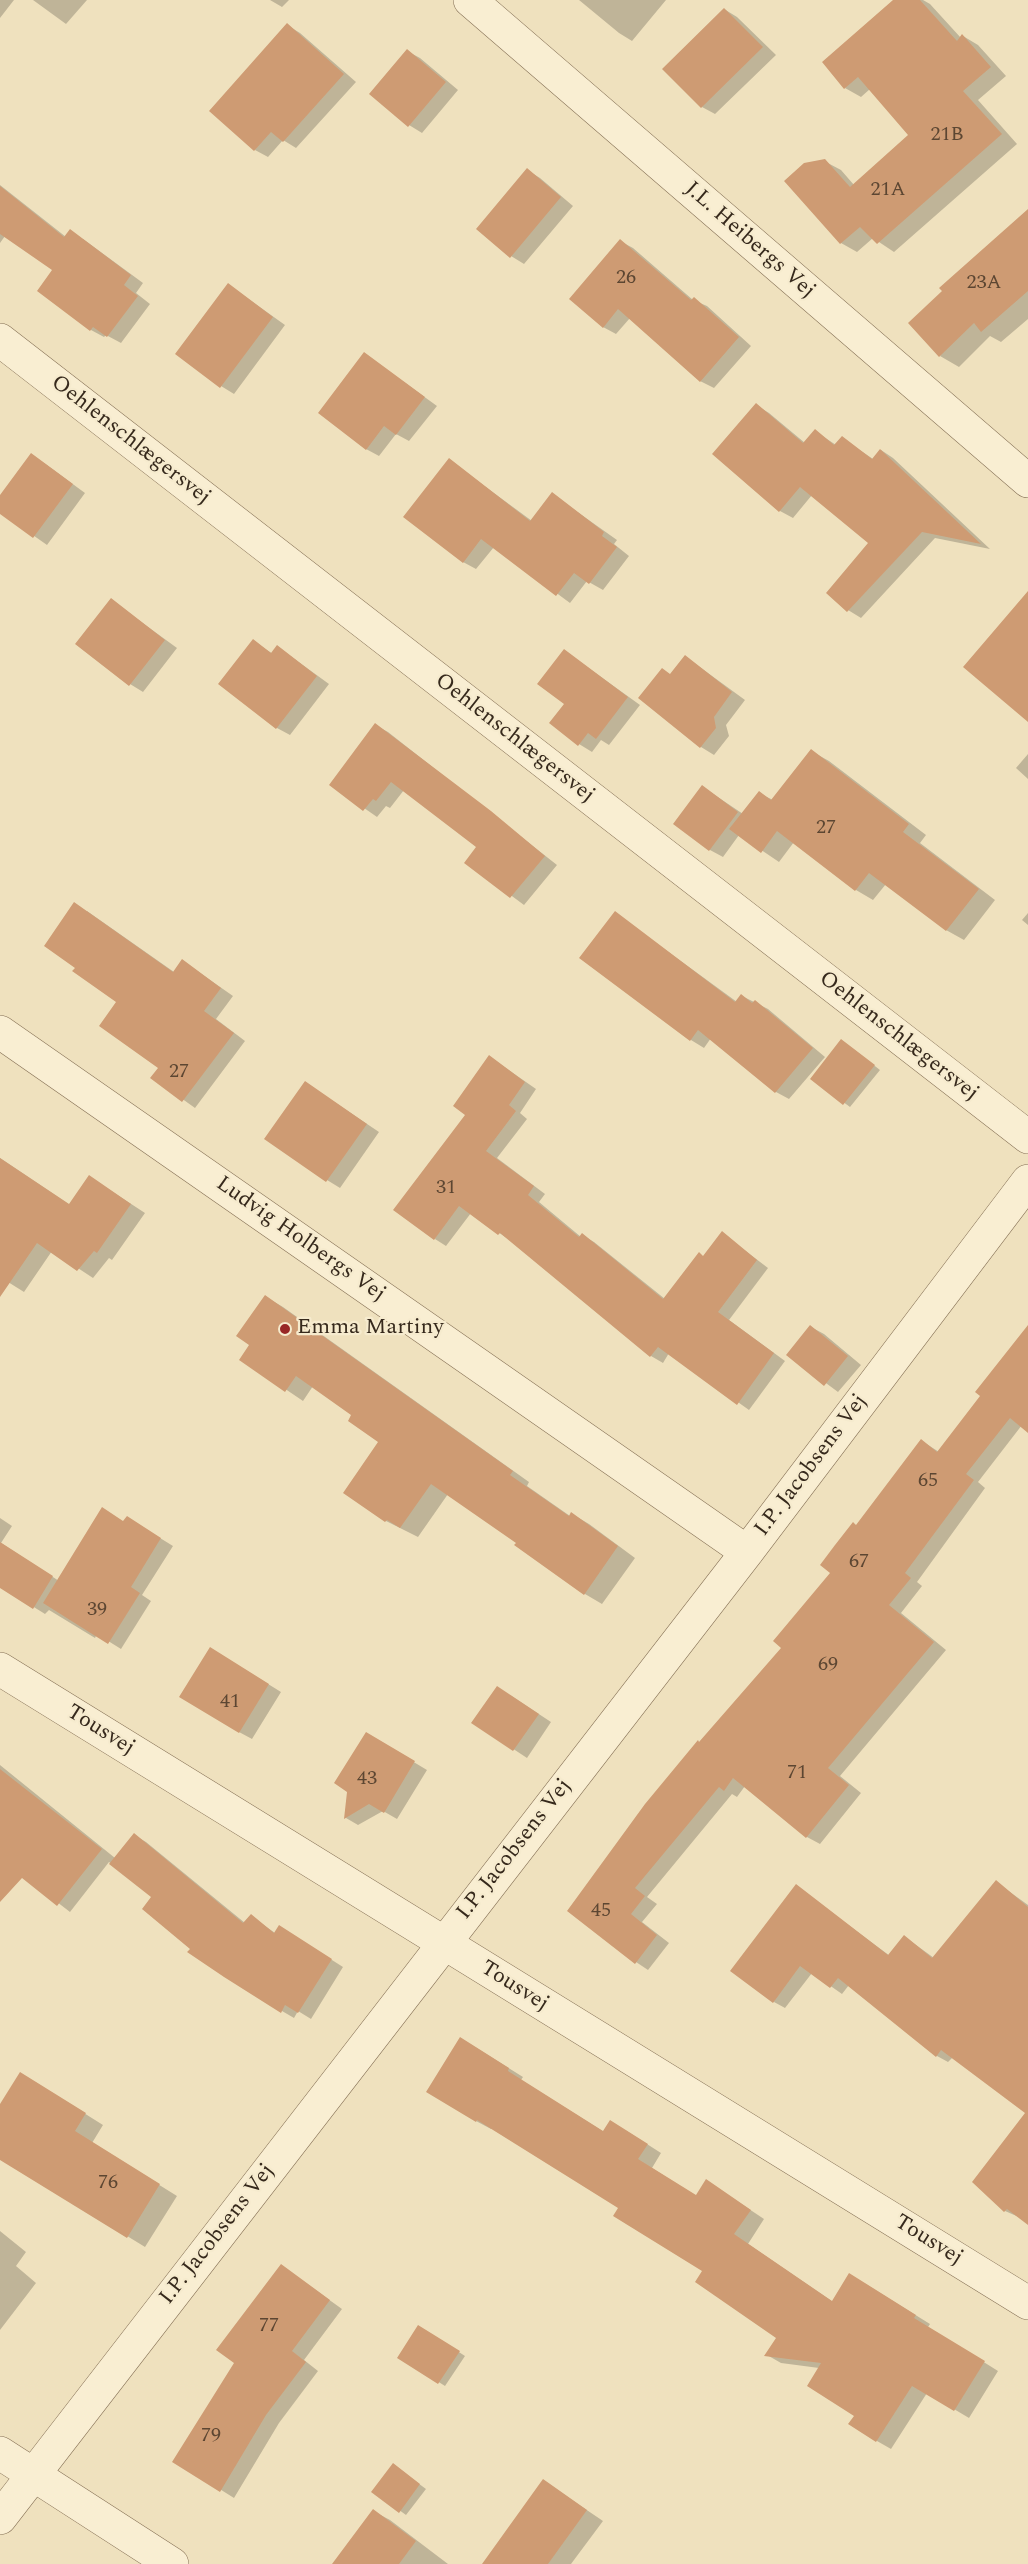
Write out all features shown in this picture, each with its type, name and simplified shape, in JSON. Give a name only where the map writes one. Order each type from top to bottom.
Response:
[{"type":"street","name":"J.L. Heibergs Vej","points":[[470,0],[1028,481]]},
{"type":"street","name":"Oehlenschlægersvej","points":[[0,340],[1028,1137]]},
{"type":"street","name":"Ludvig Holbergs Vej","points":[[0,1032],[747,1552]]},
{"type":"street","name":"I.P. Jacobsens Vej","points":[[0,2518],[747,1552],[1028,1181]]},
{"type":"street","name":"Tousvej","points":[[0,1669],[1028,2303]]},
{"type":"street","points":[[0,2453],[172,2564]]},
{"type":"building","points":[[893,0],[920,0],[957,41],[962,34],[991,67],[963,91],[1002,134],[877,244],[860,227],[840,244],[784,181],[804,163],[825,159],[850,187],[908,135],[858,77],[844,89],[822,62]]},
{"type":"building","points":[[724,8],[763,47],[701,108],[662,69]]},
{"type":"building","points":[[287,23],[344,74],[283,142],[271,132],[254,151],[209,111]]},
{"type":"building","points":[[407,49],[446,82],[408,127],[369,94]]},
{"type":"building","points":[[527,168],[561,197],[510,258],[476,229]]},
{"type":"building","points":[[0,186],[64,237],[70,229],[131,275],[124,285],[138,296],[107,337],[93,327],[90,331],[37,291],[52,270],[0,234]]},
{"type":"building","points":[[1028,209],[1028,291],[981,332],[974,323],[939,357],[908,323],[942,291],[939,288]]},
{"type":"building","points":[[620,239],[691,300],[694,297],[739,337],[700,382],[618,309],[603,328],[569,299]]},
{"type":"building","points":[[228,283],[273,317],[220,388],[175,354]]},
{"type":"building","points":[[364,352],[425,397],[396,435],[384,426],[366,450],[318,413]]},
{"type":"building","points":[[756,403],[803,443],[815,429],[834,445],[842,436],[872,459],[880,449],[981,544],[922,532],[847,612],[826,593],[868,543],[800,487],[779,512],[712,454]]},
{"type":"building","points":[[31,453],[73,484],[33,538],[0,514],[0,495]]},
{"type":"building","points":[[449,458],[530,521],[552,492],[604,532],[602,536],[617,547],[589,584],[574,573],[556,596],[481,539],[463,563],[403,517]]},
{"type":"building","points":[[1028,591],[1028,722],[963,667]]},
{"type":"building","points":[[111,598],[165,640],[129,686],[75,644]]},
{"type":"building","points":[[253,639],[271,653],[277,645],[317,676],[276,729],[218,684]]},
{"type":"building","points":[[564,649],[628,697],[596,739],[588,733],[578,746],[549,723],[564,704],[537,684]]},
{"type":"building","points":[[685,655],[732,692],[714,717],[716,728],[700,748],[638,698],[662,668],[670,674]]},
{"type":"building","points":[[375,723],[491,811],[545,856],[510,898],[464,863],[476,847],[391,782],[376,801],[373,799],[363,811],[329,785]]},
{"type":"building","points":[[811,749],[909,824],[903,832],[979,889],[946,931],[869,873],[855,891],[777,831],[761,853],[729,829],[759,791],[771,800]]},
{"type":"building","points":[[702,785],[738,812],[709,851],[673,824]]},
{"type":"building","points":[[74,902],[173,972],[182,959],[221,988],[204,1011],[234,1033],[182,1102],[150,1078],[158,1068],[99,1026],[116,1002],[72,971],[75,968],[44,946]]},
{"type":"building","points":[[615,911],[735,1002],[741,994],[752,1003],[755,1000],[813,1048],[775,1093],[698,1030],[690,1041],[579,958]]},
{"type":"building","points":[[841,1039],[875,1065],[843,1105],[810,1079]]},
{"type":"building","points":[[489,1055],[525,1082],[509,1105],[516,1111],[486,1151],[534,1186],[528,1195],[579,1237],[582,1233],[663,1299],[699,1252],[703,1256],[722,1231],[757,1260],[718,1312],[774,1353],[737,1405],[658,1347],[650,1357],[500,1233],[498,1235],[459,1206],[434,1240],[393,1210],[465,1115],[453,1106]]},
{"type":"building","points":[[305,1081],[367,1124],[326,1182],[264,1139]]},
{"type":"building","points":[[0,1158],[69,1204],[89,1175],[131,1204],[97,1253],[94,1251],[77,1271],[37,1243],[0,1297]]},
{"type":"building","points":[[265,1295],[513,1471],[510,1475],[569,1516],[571,1512],[618,1546],[584,1595],[514,1545],[516,1543],[431,1484],[400,1528],[387,1520],[385,1522],[343,1493],[378,1442],[348,1421],[351,1415],[296,1376],[285,1392],[239,1360],[249,1345],[236,1336]]},
{"type":"building","points":[[810,1325],[848,1356],[824,1386],[786,1355]]},
{"type":"building","points":[[1028,1325],[1028,1433],[1010,1418],[966,1474],[974,1480],[905,1573],[911,1578],[889,1605],[934,1642],[828,1768],[849,1785],[806,1838],[733,1778],[724,1791],[719,1787],[635,1888],[645,1896],[631,1914],[657,1935],[635,1964],[567,1911],[645,1804],[698,1740],[699,1742],[781,1648],[773,1641],[830,1573],[820,1565],[853,1522],[856,1525],[921,1439],[937,1452],[980,1396],[975,1392]]},
{"type":"building","points":[[102,1507],[123,1521],[127,1516],[161,1538],[131,1587],[140,1593],[108,1644],[43,1603]]},
{"type":"building","points":[[0,1542],[53,1576],[33,1609],[0,1588]]},
{"type":"building","points":[[210,1647],[269,1684],[239,1733],[179,1697]]},
{"type":"building","points":[[497,1686],[539,1714],[513,1751],[471,1723]]},
{"type":"building","points":[[366,1732],[415,1761],[384,1813],[369,1804],[344,1819],[347,1792],[334,1783]]},
{"type":"building","points":[[0,1769],[102,1849],[57,1906],[22,1878],[0,1902]]},
{"type":"building","points":[[134,1833],[243,1923],[251,1914],[274,1933],[279,1925],[332,1959],[298,2013],[285,2005],[281,2013],[224,1977],[187,1952],[190,1949],[142,1909],[151,1897],[109,1864]]},
{"type":"building","points":[[996,1880],[1028,1907],[1028,2225],[1007,2209],[1004,2212],[972,2182],[1025,2113],[941,2050],[936,2057],[838,1978],[830,1988],[800,1966],[773,2003],[730,1971],[796,1884],[888,1955],[904,1935],[932,1958]]},
{"type":"building","points":[[460,2037],[509,2068],[508,2071],[603,2131],[610,2120],[648,2144],[638,2159],[696,2195],[706,2179],[751,2210],[734,2234],[832,2301],[849,2273],[916,2315],[914,2318],[985,2361],[954,2411],[912,2386],[876,2442],[848,2424],[854,2416],[807,2386],[821,2363],[764,2356],[776,2338],[695,2282],[702,2271],[613,2216],[618,2208],[477,2120],[476,2122],[426,2092]]},
{"type":"building","points":[[20,2072],[86,2113],[75,2131],[160,2184],[127,2238],[0,2160],[0,2104]]},
{"type":"building","points":[[281,2264],[330,2300],[292,2351],[306,2362],[266,2415],[220,2492],[172,2462],[234,2363],[216,2350]]},
{"type":"building","points":[[418,2325],[460,2351],[438,2384],[397,2358]]},
{"type":"building","points":[[393,2463],[420,2484],[399,2513],[371,2492]]},
{"type":"building","points":[[543,2479],[587,2510],[548,2564],[482,2564]]},
{"type":"building","points":[[373,2509],[416,2541],[399,2564],[332,2564]]},
{"type":"place","name":"Emma Martiny","points":[[285,1329]]}]
